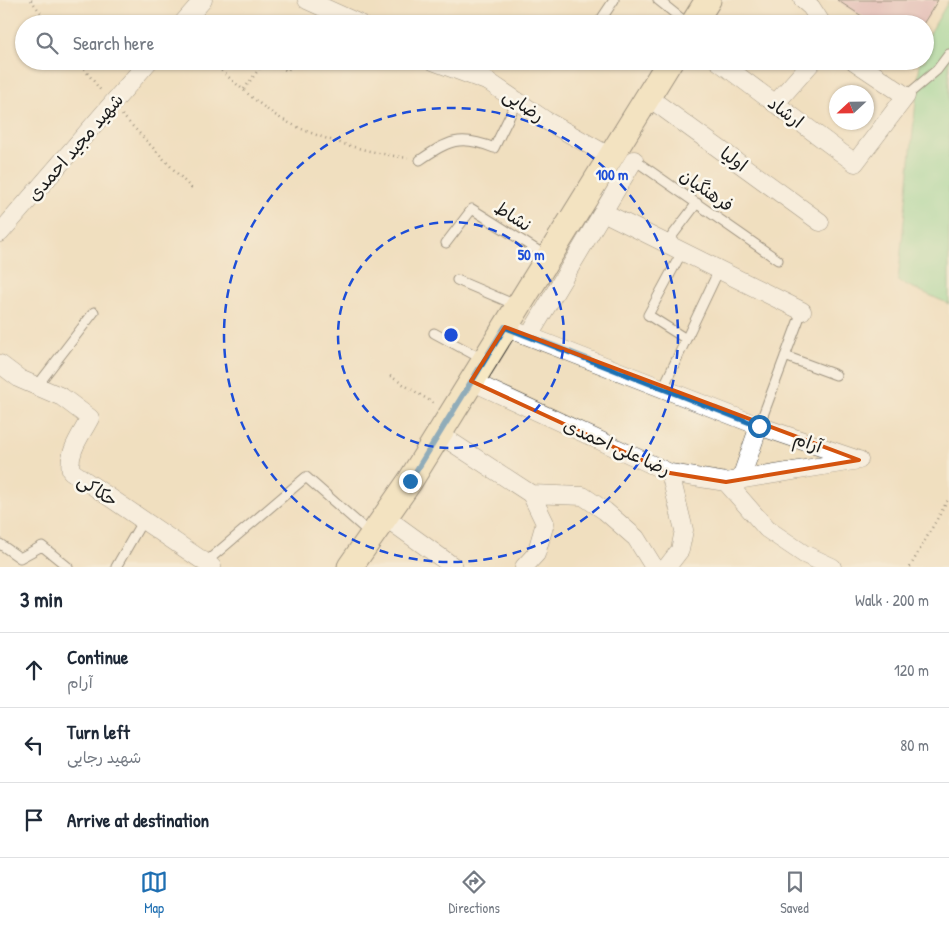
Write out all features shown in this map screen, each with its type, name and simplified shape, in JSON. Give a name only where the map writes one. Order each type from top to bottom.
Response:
[{"type":"main road","points":[[699,15],[708,0]]},
{"type":"main road","points":[[350,567],[445,424],[549,257],[621,155],[648,97],[664,70]]},
{"type":"street","points":[[190,15],[202,0]]},
{"type":"street","points":[[307,0],[340,15]]},
{"type":"street","points":[[803,0],[816,15]]},
{"type":"street","name":"شهید مجید احمدی","points":[[0,233],[141,70]]},
{"type":"street","name":"رضایی","points":[[457,70],[489,82],[545,120],[621,155]]},
{"type":"street","name":"ارشاد","points":[[730,70],[855,163],[906,96]]},
{"type":"street","points":[[775,104],[805,70]]},
{"type":"street","points":[[867,70],[906,96]]},
{"type":"street","name":"اولیا","points":[[648,97],[820,222]]},
{"type":"street","points":[[529,336],[603,212],[621,155]]},
{"type":"street","points":[[603,212],[802,311]]},
{"type":"street","name":"آرام","points":[[512,316],[529,336],[759,426],[859,460]]},
{"type":"street","name":"حکاکی","points":[[0,364],[20,379],[62,397],[90,418],[72,452],[69,463],[71,471],[209,565]]},
{"type":"street","name":"رضا علی احمدی","points":[[472,381],[670,473],[733,482],[859,460]]},
{"type":"street","points":[[445,424],[531,494],[545,523],[536,554],[524,567]]},
{"type":"street","points":[[759,426],[733,482],[767,529],[804,554],[832,567]]},
{"type":"street","points":[[667,567],[680,550],[684,530],[670,473]]},
{"type":"street","points":[[531,494],[583,496],[636,538],[654,567]]},
{"type":"street","points":[[378,526],[454,567]]},
{"type":"lane","points":[[604,15],[614,0]]},
{"type":"lane","points":[[658,0],[677,15]]},
{"type":"lane","points":[[906,96],[937,70],[949,54]]},
{"type":"lane","points":[[420,160],[445,143],[474,140],[494,148],[517,101]]},
{"type":"lane","name":"فرهنگیان","points":[[621,155],[697,203],[778,260]]},
{"type":"lane","points":[[666,244],[697,203]]},
{"type":"lane","name":"نشاط","points":[[446,243],[472,209],[549,257]]},
{"type":"lane","points":[[682,252],[648,315],[686,339]]},
{"type":"lane","points":[[663,388],[719,270]]},
{"type":"lane","points":[[457,280],[512,316]]},
{"type":"lane","points":[[759,426],[802,311]]},
{"type":"lane","points":[[37,386],[94,312]]},
{"type":"lane","points":[[434,333],[485,360]]},
{"type":"lane","points":[[785,356],[836,375]]},
{"type":"lane","points":[[209,565],[306,476],[378,526]]},
{"type":"lane","points":[[116,567],[143,520]]},
{"type":"lane","points":[[0,544],[20,558],[42,546],[68,567]]},
{"type":"path","points":[[31,0],[42,15]]},
{"type":"path","points":[[85,70],[112,105],[193,190]]},
{"type":"path","points":[[221,70],[269,111],[301,128],[380,154],[420,160]]},
{"type":"path","points":[[244,89],[258,70]]},
{"type":"path","points":[[390,376],[445,424]]},
{"type":"path","points":[[910,567],[949,498]]},
{"type":"highlighted area","points":[[505,327],[859,460],[726,482],[670,473],[471,381]]},
{"type":"green space","points":[[949,0],[949,304],[898,281],[919,70],[934,70],[934,26]]},
{"type":"building","points":[[837,0],[938,0],[929,15],[860,15]]},
{"type":"route","points":[[410,481],[505,327],[759,426]]}]
